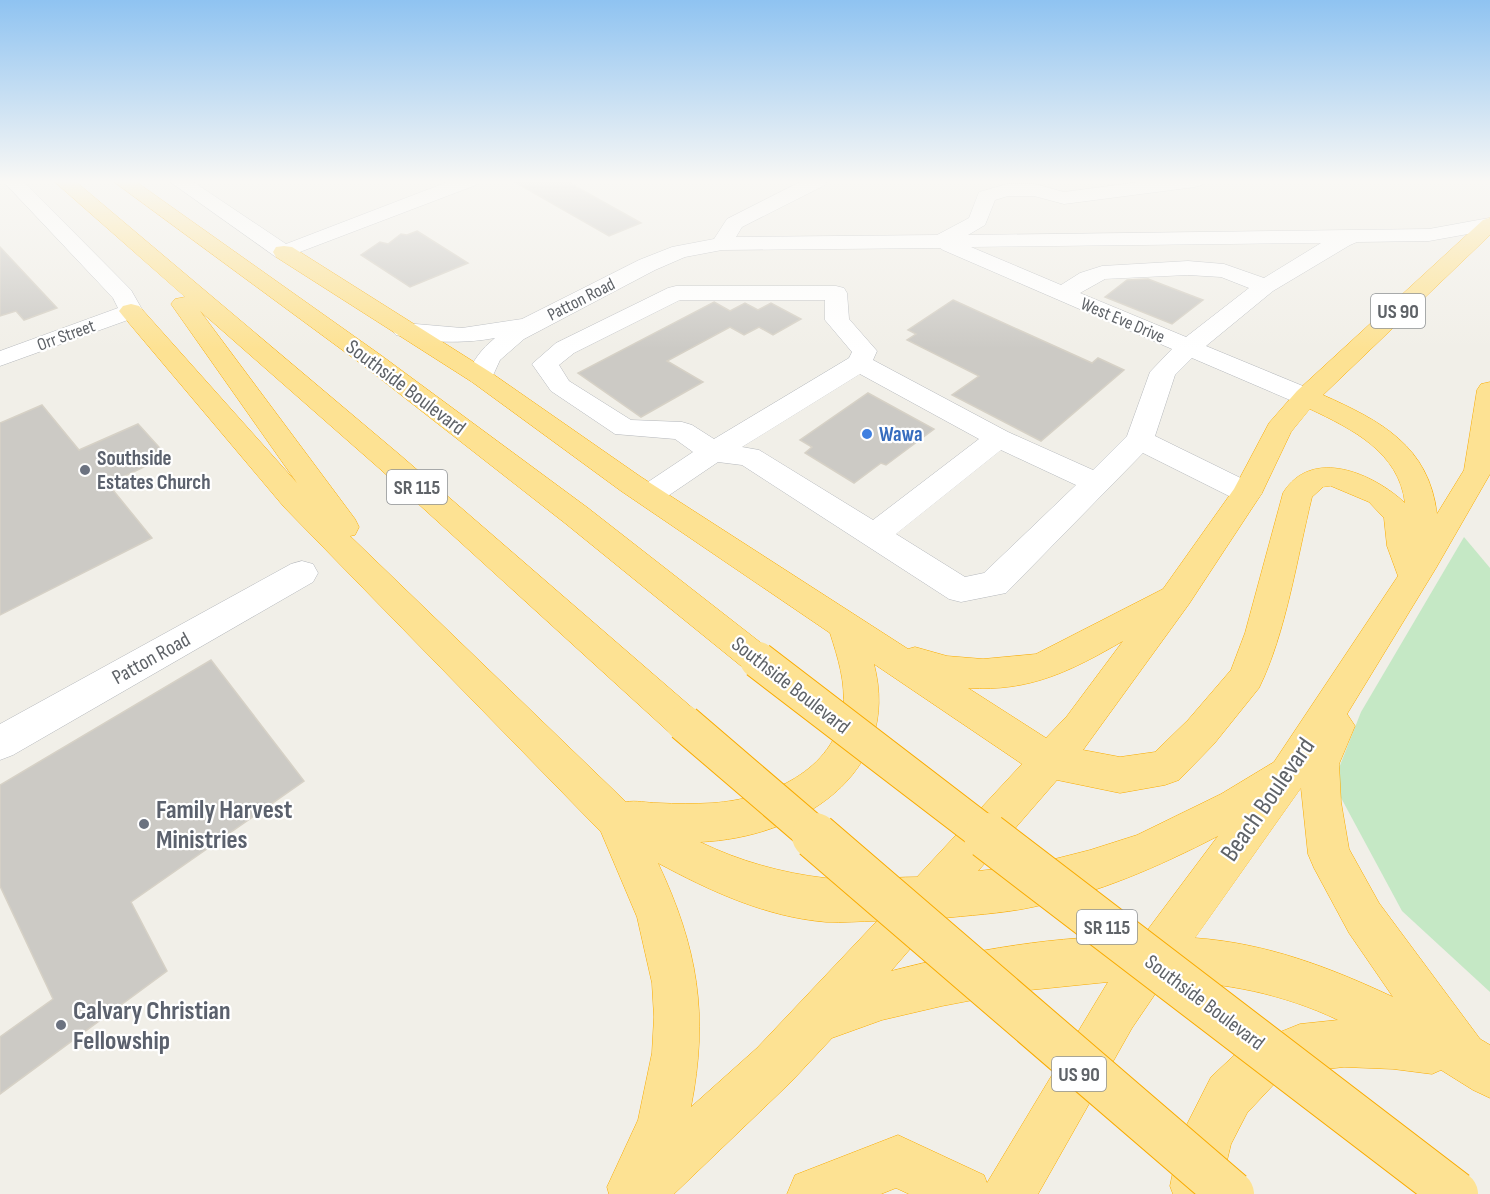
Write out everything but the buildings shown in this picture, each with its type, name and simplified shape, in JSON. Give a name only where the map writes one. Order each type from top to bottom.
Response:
[{"type":"highway","points":[[126,237],[147,255],[398,602]]},
{"type":"highway","name":"Southside Boulevard","points":[[197,237],[373,361],[531,480],[758,660],[1455,1194]]},
{"type":"highway","name":"US 90","points":[[636,1194],[774,1065],[815,1022],[929,898],[1080,727],[1177,595],[1247,493],[1279,429],[1306,397],[1476,237]]},
{"type":"highway","points":[[284,252],[481,377],[640,490],[1049,761],[1120,776],[1165,768],[1202,732],[1246,678],[1262,633],[1298,493],[1314,479],[1332,476],[1356,483],[1379,495],[1399,514],[1403,546],[1420,568]]},
{"type":"highway","name":"SR 115","points":[[147,255],[390,462],[684,723],[1231,1194]]},
{"type":"highway","points":[[236,265],[346,319],[640,490]]},
{"type":"highway","points":[[131,311],[265,468],[615,819],[720,874],[773,890],[826,900],[929,898],[1031,886],[1090,871],[1144,852],[1235,807],[1288,774]]},
{"type":"highway","name":"Beach Boulevard","points":[[1010,1194],[1115,1011],[1288,774],[1484,472],[1490,390]]},
{"type":"highway","points":[[1306,397],[1363,424],[1400,452],[1417,484],[1420,568]]},
{"type":"highway","points":[[844,626],[897,654],[932,668],[964,674],[1003,673],[1049,664],[1177,595]]},
{"type":"highway","points":[[615,819],[678,824],[760,815],[795,802],[826,778],[849,752],[860,720],[861,687],[855,656],[844,626]]},
{"type":"highway","points":[[1365,656],[1320,764],[1321,802],[1329,854],[1364,918],[1477,1064]]},
{"type":"highway","points":[[615,819],[655,904],[669,948],[677,1001],[677,1062],[661,1128],[630,1194]]},
{"type":"highway","points":[[815,1022],[853,1004],[890,993],[1054,962],[1153,957],[1184,958],[1285,976],[1347,1000],[1477,1064]]},
{"type":"highway","points":[[1197,1194],[1206,1138],[1229,1095],[1260,1064],[1300,1048],[1344,1043],[1394,1045],[1477,1064]]},
{"type":"highway","points":[[814,1194],[898,1161],[966,1194]]},
{"type":"street","points":[[66,237],[123,295],[131,311]]},
{"type":"street","points":[[261,237],[284,252],[324,237]]},
{"type":"street","points":[[722,244],[726,237]]},
{"type":"street","points":[[940,242],[950,237]]},
{"type":"street","name":"Patton Road","points":[[540,319],[647,265],[680,252],[722,244],[1302,237]]},
{"type":"street","points":[[640,490],[713,452],[859,363],[865,351],[837,320],[836,293],[676,293],[565,348],[545,364],[560,386],[625,428],[682,431],[713,452],[749,457],[960,590],[994,584],[1140,440],[1163,372],[1268,272],[1353,237]]},
{"type":"street","points":[[1208,238],[1268,272]]},
{"type":"street","name":"West Eve Drive","points":[[940,242],[1306,397]]},
{"type":"street","points":[[1062,294],[1088,278],[1102,273],[1188,268],[1268,272]]},
{"type":"street","name":"Orr Street","points":[[0,359],[131,311]]},
{"type":"street","points":[[481,377],[483,366],[490,354],[514,334],[540,319]]},
{"type":"street","points":[[404,330],[439,336],[474,335],[540,319],[583,339]]},
{"type":"street","points":[[859,363],[998,438],[1097,483]]},
{"type":"street","points":[[874,535],[998,438]]},
{"type":"street","points":[[1140,440],[1247,493]]},
{"type":"street","name":"Patton Road","points":[[0,743],[302,573]]},
{"type":"green space","points":[[1464,537],[1490,568],[1490,992],[1402,911],[1333,783],[1361,712]]},
{"type":"place","name":"Wawa","points":[[867,434]]},
{"type":"place","name":"Southside Estates Church","points":[[85,470]]},
{"type":"place","name":"Family Harvest Ministries","points":[[144,824]]},
{"type":"place","name":"Calvary Christian Fellowship","points":[[61,1025]]}]
